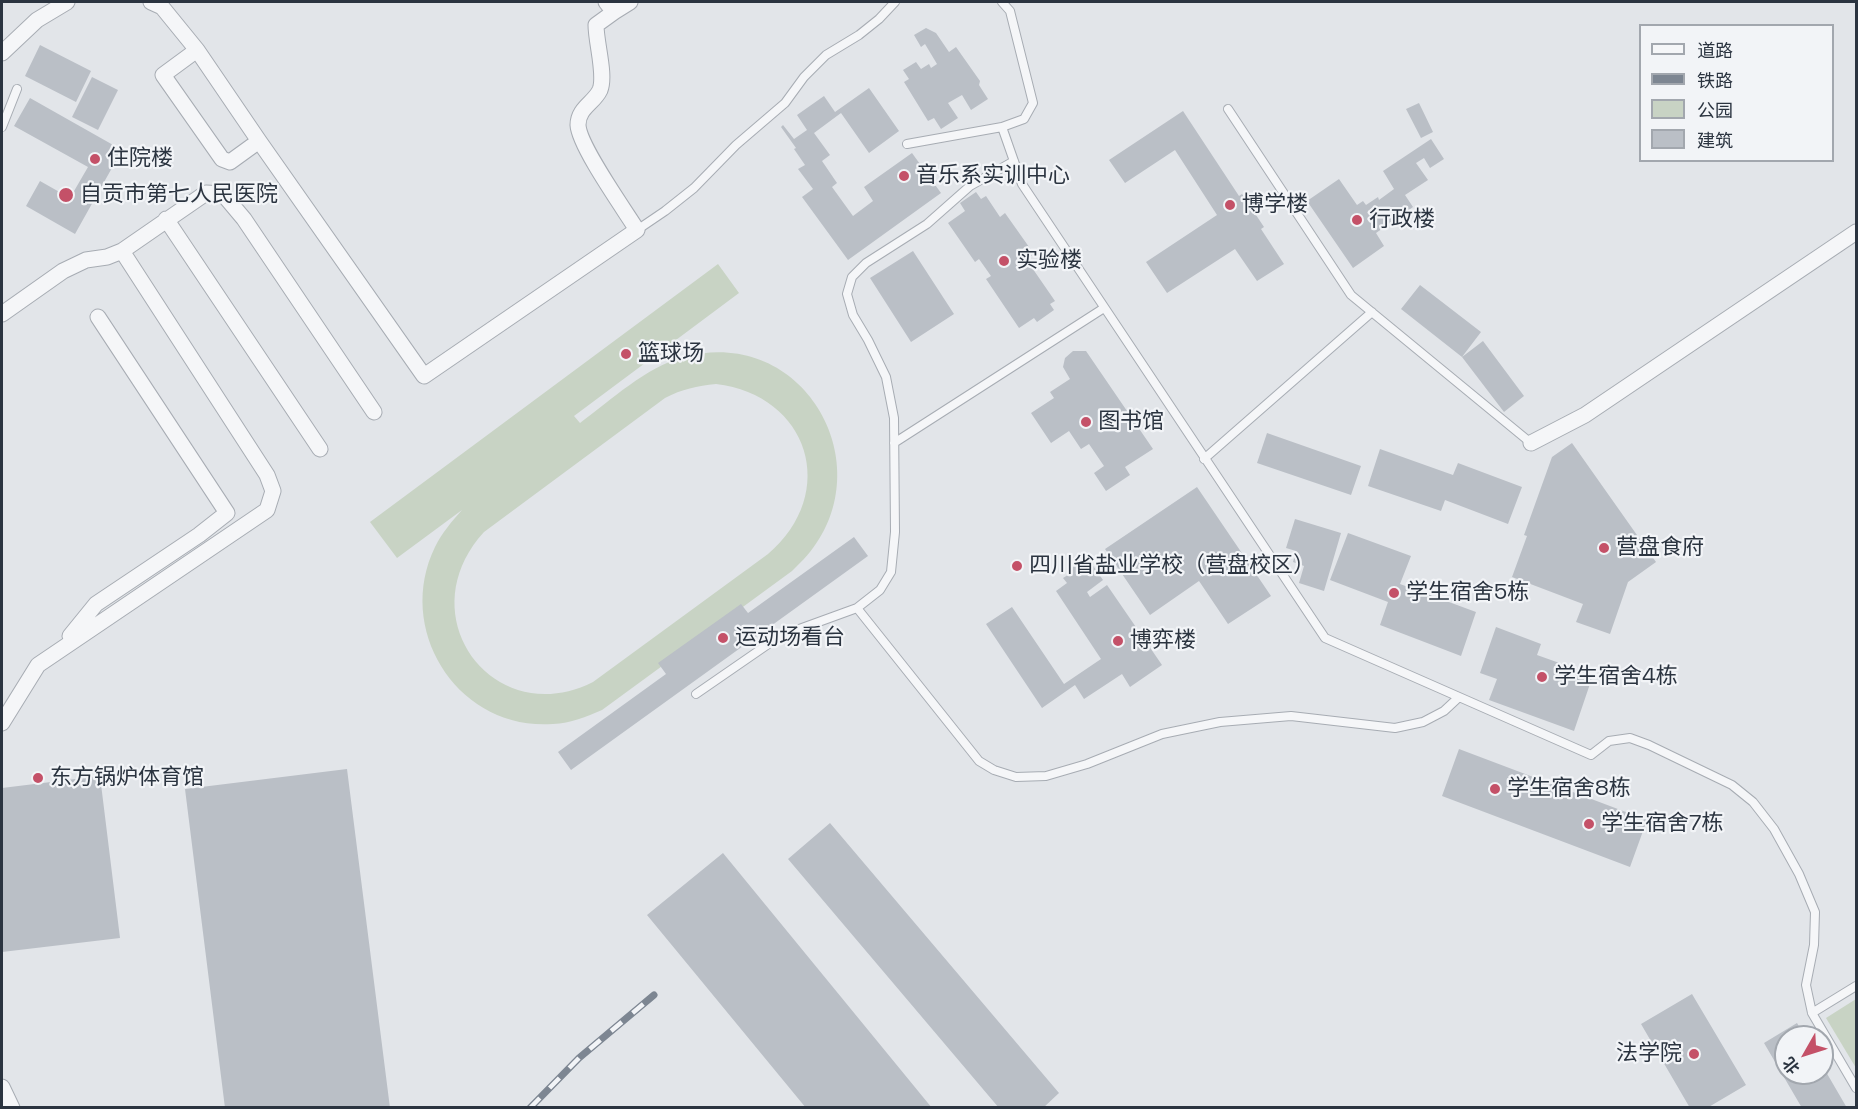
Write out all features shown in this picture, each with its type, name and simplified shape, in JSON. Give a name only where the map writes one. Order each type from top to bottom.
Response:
[{"type":"street","points":[[2,53],[37,20],[68,2]]},
{"type":"street","points":[[151,2],[162,7],[197,50],[424,376],[637,230],[586,147],[578,124],[582,110],[600,90],[602,68],[596,41],[596,25],[610,7],[630,2]]},
{"type":"street","points":[[197,50],[163,75],[222,159],[230,162],[259,141]]},
{"type":"street","points":[[2,314],[63,271],[86,260],[107,257],[122,251],[206,193],[223,194],[244,219],[374,412]]},
{"type":"street","points":[[166,219],[320,449]]},
{"type":"street","points":[[1532,443],[1585,415],[1857,232]]},
{"type":"street","points":[[2,723],[38,665],[267,510],[273,491],[267,475],[122,251]]},
{"type":"street","points":[[59,649],[96,604],[199,535],[227,513],[98,317]]},
{"type":"street","points":[[2,1087],[12,1107]]},
{"type":"lane","points":[[637,230],[694,188],[736,145],[785,104],[804,76],[826,56],[879,19],[895,2]]},
{"type":"lane","points":[[907,144],[1002,127],[1024,119],[1033,103],[1010,11],[1002,2]]},
{"type":"lane","points":[[2,127],[17,89]]},
{"type":"lane","points":[[1228,109],[1351,295],[1532,443]]},
{"type":"lane","points":[[1002,127],[1022,184],[1325,638],[1591,755],[1609,741],[1630,738],[1649,745],[1732,785],[1753,802],[1774,830],[1799,874],[1815,912],[1815,945],[1806,985],[1812,1013],[1857,1088]]},
{"type":"lane","points":[[696,694],[780,636],[857,608],[879,590],[891,572],[895,532],[894,418],[886,377],[853,315],[847,294],[852,277],[867,263],[927,224],[970,186],[1014,161]]},
{"type":"lane","points":[[894,443],[1104,308]]},
{"type":"lane","points":[[1204,459],[1372,312]]},
{"type":"lane","points":[[857,608],[979,761],[994,770],[1016,777],[1047,776],[1087,764],[1162,734],[1220,722],[1291,716],[1395,728],[1423,722],[1443,711],[1459,697]]},
{"type":"lane","points":[[1812,1013],[1857,986]]},
{"type":"green space","points":[[718,264],[739,293],[574,416],[580,423],[629,385],[670,362],[684,357],[730,353],[769,364],[801,387],[824,419],[836,456],[836,496],[822,535],[792,571],[602,710],[578,719],[553,724],[519,722],[489,711],[464,693],[443,670],[430,642],[423,611],[424,579],[435,547],[447,527],[462,510],[397,558],[370,522]],"holes":[[[716,384],[748,392],[773,407],[792,427],[804,450],[808,476],[803,503],[790,530],[768,554],[593,682],[557,693],[523,691],[495,679],[472,657],[459,630],[455,598],[463,565],[484,532],[665,398],[690,388]]]},
{"type":"green space","points":[[1856,999],[1856,1068],[1834,1031],[1834,1025],[1830,1025],[1826,1018]]},
{"type":"building","points":[[926,28],[936,33],[949,52],[956,47],[980,81],[979,85],[988,99],[971,110],[962,95],[948,103],[958,118],[941,129],[934,118],[928,121],[904,82],[909,79],[903,70],[916,62],[921,69],[929,64],[931,68],[937,64],[925,44],[921,47],[914,35]]},
{"type":"building","points":[[40,45],[91,71],[76,102],[25,76]]},
{"type":"building","points":[[92,77],[118,90],[98,130],[72,117]]},
{"type":"building","name":"音乐系实训中心","points":[[869,88],[899,131],[869,153],[841,113],[814,133],[830,155],[822,161],[837,183],[832,187],[853,216],[873,201],[864,187],[912,153],[941,193],[848,260],[802,197],[813,189],[798,169],[805,165],[781,127],[783,125],[794,139],[807,130],[797,115],[824,96],[835,112]]},
{"type":"building","name":"住院楼","points":[[30,98],[122,150],[75,234],[26,206],[40,181],[70,198],[88,167],[14,126]]},
{"type":"building","points":[[1419,103],[1433,132],[1421,138],[1406,109]]},
{"type":"building","name":"博学楼","points":[[1183,111],[1239,196],[1242,194],[1264,227],[1261,229],[1284,264],[1257,281],[1235,249],[1167,293],[1146,262],[1217,215],[1175,150],[1125,183],[1109,160]]},
{"type":"building","name":"行政楼","points":[[1431,139],[1444,159],[1430,168],[1424,158],[1416,163],[1428,180],[1405,195],[1413,207],[1376,233],[1384,246],[1353,268],[1307,201],[1339,179],[1357,205],[1363,201],[1366,205],[1378,197],[1379,200],[1394,189],[1383,171]]},
{"type":"building","name":"实验楼","points":[[976,192],[981,199],[986,196],[1000,217],[1005,213],[1034,254],[1026,259],[1055,301],[1050,304],[1054,310],[1037,322],[1034,318],[1019,328],[986,279],[991,276],[979,259],[975,262],[948,223],[965,211],[960,203]]},
{"type":"building","points":[[913,251],[954,314],[911,342],[870,278]]},
{"type":"building","points":[[1420,285],[1481,332],[1462,357],[1401,309]]},
{"type":"building","points":[[1483,341],[1524,396],[1504,412],[1462,357]]},
{"type":"building","name":"图书馆","points":[[1073,351],[1086,351],[1153,449],[1125,467],[1130,475],[1106,491],[1094,473],[1104,466],[1089,444],[1081,449],[1069,431],[1051,443],[1031,413],[1054,398],[1050,392],[1070,379],[1063,367],[1065,358]]},
{"type":"building","points":[[1267,433],[1361,466],[1351,495],[1257,463]]},
{"type":"building","name":"营盘食府","points":[[1572,443],[1656,562],[1628,582],[1610,634],[1576,622],[1583,604],[1512,577],[1527,536],[1524,535],[1552,457]]},
{"type":"building","points":[[1380,449],[1453,475],[1458,463],[1522,487],[1508,524],[1445,500],[1441,511],[1368,486]]},
{"type":"building","points":[[1197,487],[1271,596],[1228,624],[1199,581],[1150,615],[1105,549]]},
{"type":"building","points":[[1295,519],[1341,533],[1324,591],[1299,583],[1304,566],[1293,562],[1296,551],[1286,548]]},
{"type":"building","name":"学生宿舍5栋","points":[[1348,533],[1411,556],[1400,584],[1476,612],[1461,656],[1380,625],[1388,602],[1330,580]]},
{"type":"building","name":"运动场看台","points":[[854,537],[868,556],[571,770],[558,752],[666,674],[658,663],[741,604],[748,613]]},
{"type":"building","name":"博弈楼","points":[[1087,557],[1103,580],[1087,592],[1090,597],[1107,585],[1162,665],[1130,687],[1122,674],[1084,699],[1075,685],[1042,708],[986,624],[1012,607],[1064,684],[1101,659],[1056,591],[1067,583],[1063,578],[1071,573],[1069,570]]},
{"type":"building","name":"学生宿舍4栋","points":[[1496,627],[1541,644],[1537,655],[1593,675],[1574,731],[1489,700],[1497,679],[1480,673]]},
{"type":"building","points":[[1459,749],[1647,820],[1630,867],[1442,796]]},
{"type":"building","points":[[347,769],[390,1108],[225,1108],[185,789]]},
{"type":"building","points":[[100,776],[120,938],[2,952],[2,788]]},
{"type":"building","points":[[830,823],[1059,1093],[1043,1108],[999,1108],[788,859]]},
{"type":"building","points":[[723,853],[932,1108],[806,1108],[647,915]]},
{"type":"building","name":"法学院","points":[[1692,994],[1746,1085],[1707,1108],[1690,1108],[1641,1024]]},
{"type":"building","points":[[1774,1037],[1774,1060],[1764,1043]]},
{"type":"building","points":[[1789,1085],[1834,1085],[1847,1108],[1802,1108]]},
{"type":"railway","points":[[530,1108],[579,1058],[654,995]]},
{"type":"place","name":"住院楼","points":[[95,159]]},
{"type":"place","name":"音乐系实训中心","points":[[904,176]]},
{"type":"place","name":"自贡市第七人民医院","points":[[66,195]]},
{"type":"place","name":"博学楼","points":[[1230,205]]},
{"type":"place","name":"行政楼","points":[[1357,220]]},
{"type":"place","name":"实验楼","points":[[1004,261]]},
{"type":"place","name":"篮球场","points":[[626,354]]},
{"type":"place","name":"图书馆","points":[[1086,422]]},
{"type":"place","name":"营盘食府","points":[[1604,548]]},
{"type":"place","name":"四川省盐业学校（营盘校区）","points":[[1017,566]]},
{"type":"place","name":"学生宿舍5栋","points":[[1394,593]]},
{"type":"place","name":"运动场看台","points":[[723,638]]},
{"type":"place","name":"博弈楼","points":[[1118,641]]},
{"type":"place","name":"学生宿舍4栋","points":[[1542,677]]},
{"type":"place","name":"东方锅炉体育馆","points":[[38,778]]},
{"type":"place","name":"学生宿舍8栋","points":[[1495,789]]},
{"type":"place","name":"学生宿舍7栋","points":[[1589,824]]},
{"type":"place","name":"法学院","points":[[1694,1054]]}]
